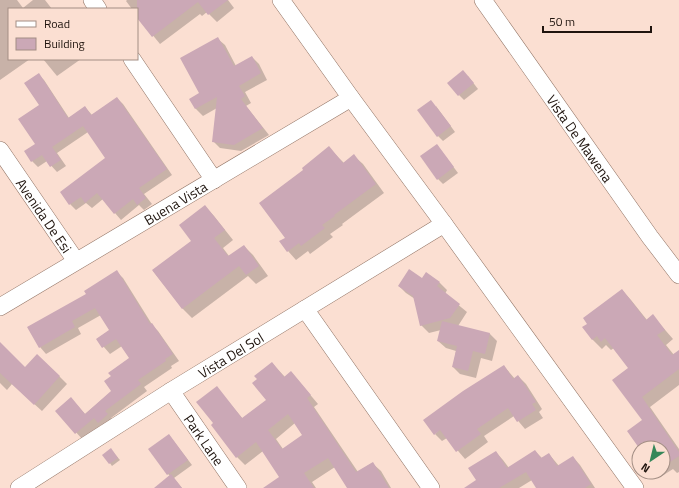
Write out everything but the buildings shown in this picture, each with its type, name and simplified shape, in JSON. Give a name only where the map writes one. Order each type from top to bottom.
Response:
[{"type":"street","points":[[280,0],[635,488]]},
{"type":"street","name":"Vista De Mawena","points":[[483,0],[650,237],[679,275]]},
{"type":"street","points":[[133,60],[214,180]]},
{"type":"street","name":"Buena Vista","points":[[0,307],[350,98]]},
{"type":"street","name":"Avenida De Esi","points":[[0,150],[76,261]]},
{"type":"street","name":"Vista Del Sol","points":[[19,488],[171,391],[444,224]]},
{"type":"street","points":[[305,309],[431,488]]},
{"type":"street","name":"Park Lane","points":[[171,391],[238,488]]}]
